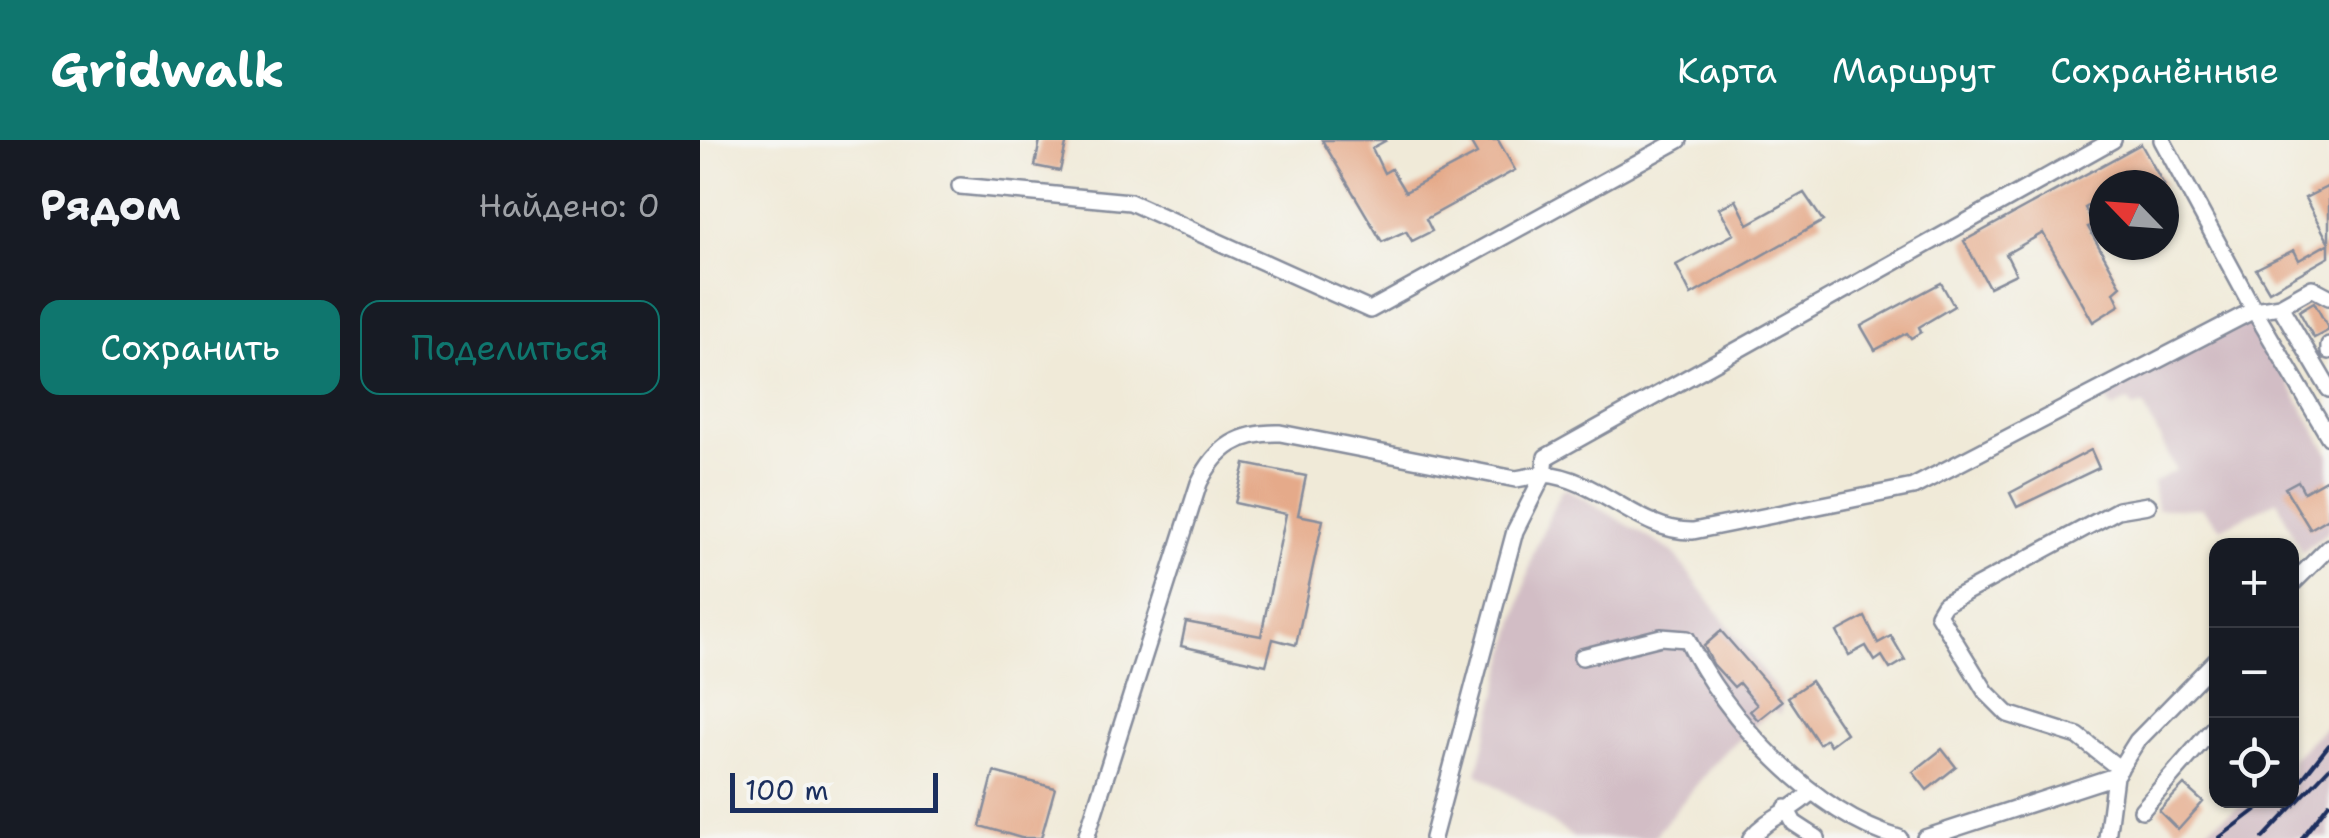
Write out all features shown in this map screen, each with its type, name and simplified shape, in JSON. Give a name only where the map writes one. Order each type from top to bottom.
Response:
[{"type":"street","points":[[960,186],[1130,202],[1370,310],[1679,140]]},
{"type":"street","points":[[1433,838],[1515,531],[1544,474],[1546,457],[2113,140]]},
{"type":"street","points":[[2162,140],[2254,310],[2329,437]]},
{"type":"street","points":[[1086,838],[1199,483],[1212,456],[1248,432],[1280,433],[1516,480],[1544,474],[1568,476],[1670,532],[1693,532],[1914,487],[2254,310],[2280,306],[2312,288],[2329,297]]},
{"type":"street","points":[[2280,306],[2329,389]]},
{"type":"street","points":[[2118,773],[2078,736],[2008,714],[1986,692],[1938,614],[1944,604],[2118,510],[2148,505]]},
{"type":"street","points":[[2299,577],[2329,547]]},
{"type":"street","points":[[1582,658],[1661,638],[1687,639],[1698,660],[1761,744],[1812,791],[1868,829],[1899,838]]},
{"type":"street","points":[[2107,838],[2118,773],[2138,741],[2209,667]]},
{"type":"street","points":[[2142,810],[2209,732]]},
{"type":"street","points":[[1925,838],[2118,773]]},
{"type":"street","points":[[1758,834],[1812,791]]},
{"type":"street","points":[[1786,808],[1794,822],[1817,838]]},
{"type":"shaded area","points":[[2252,319],[2329,454],[2329,530],[2302,553],[2299,538],[2295,538],[2277,500],[2221,528],[2201,508],[2157,509],[2153,482],[2176,470],[2143,405],[2133,409],[2129,401],[2112,409],[2103,396]]},
{"type":"shaded area","points":[[1566,488],[1673,552],[1783,699],[1781,714],[1773,710],[1721,755],[1653,838],[1574,838],[1477,773],[1533,553],[1560,492]]},
{"type":"shaded area","points":[[2329,723],[2329,838],[2193,838],[2237,808],[2299,808],[2299,752]]},
{"type":"building","points":[[1040,140],[1067,140],[1060,171],[1035,166]]},
{"type":"building","points":[[1322,140],[1387,140],[1372,148],[1384,173],[1391,169],[1405,192],[1477,154],[1469,140],[1498,140],[1515,170],[1426,219],[1432,231],[1412,241],[1406,231],[1382,242]]},
{"type":"building","points":[[2141,144],[2156,170],[2094,170]]},
{"type":"building","points":[[2089,172],[2089,206],[2085,208],[2089,216],[2089,260],[2106,260],[2121,286],[2114,292],[2120,305],[2093,322],[2043,233],[2006,254],[2016,274],[1989,287],[1964,241]]},
{"type":"building","points":[[2329,186],[2329,243],[2305,198]]},
{"type":"building","points":[[1804,193],[1823,221],[1691,295],[1676,265],[1734,234],[1719,208],[1736,200],[1748,224]]},
{"type":"building","points":[[2329,243],[2329,257],[2269,291],[2256,269],[2294,250],[2299,260]]},
{"type":"building","points":[[1941,283],[1954,306],[1919,327],[1921,332],[1911,338],[1907,333],[1875,350],[1861,326]]},
{"type":"building","points":[[2314,302],[2329,330],[2314,338],[2299,311]]},
{"type":"building","points":[[2091,450],[2099,468],[2017,507],[2010,493]]},
{"type":"building","points":[[1245,464],[1306,476],[1298,515],[1323,520],[1296,645],[1273,639],[1266,665],[1181,646],[1186,622],[1261,636],[1286,514],[1235,503]]},
{"type":"building","points":[[2329,478],[2329,518],[2310,529],[2285,488],[2298,481],[2304,492]]},
{"type":"building","points":[[1865,617],[1878,643],[1891,636],[1905,660],[1890,669],[1882,656],[1875,661],[1866,646],[1849,655],[1837,632]]},
{"type":"building","points":[[1721,631],[1782,701],[1758,720],[1750,711],[1757,705],[1739,683],[1734,687],[1713,664],[1704,646]]},
{"type":"building","points":[[1811,681],[1846,733],[1830,745],[1826,739],[1819,744],[1788,697]]},
{"type":"building","points":[[1942,749],[1956,767],[1927,790],[1913,772]]},
{"type":"building","points":[[994,772],[1055,788],[1041,838],[1021,838],[980,826]]},
{"type":"building","points":[[2184,785],[2203,802],[2178,830],[2159,811]]},
{"type":"railway","points":[[2302,779],[2329,745]]},
{"type":"railway","points":[[2263,838],[2329,768]]},
{"type":"railway","points":[[2302,838],[2329,803]]},
{"type":"railway","points":[[2219,838],[2258,808]]}]
